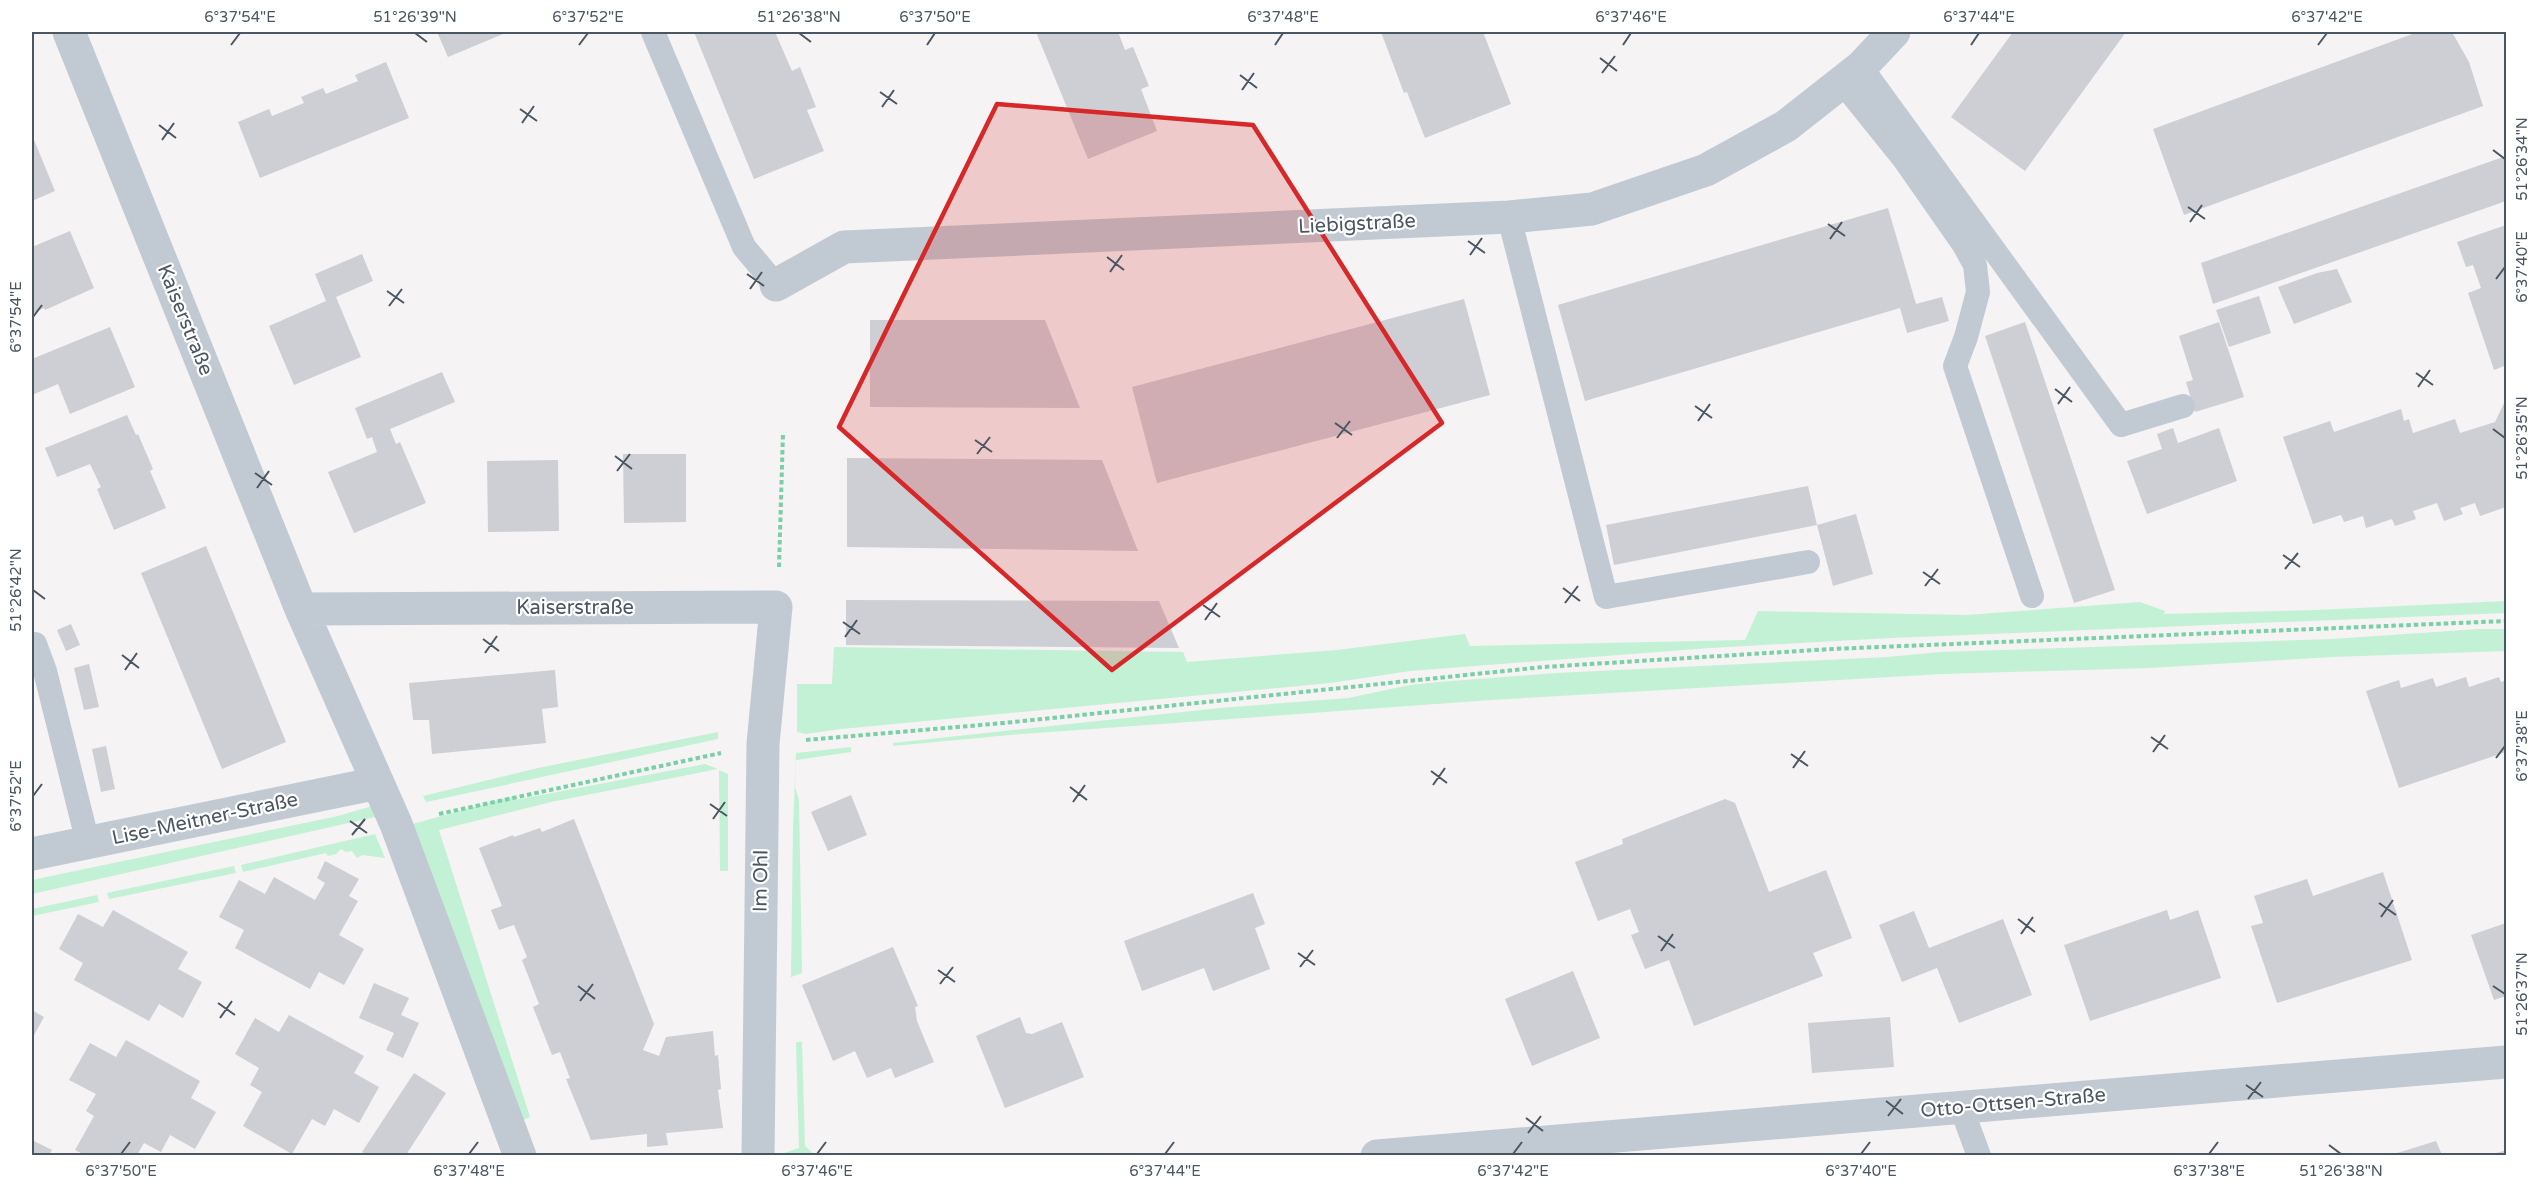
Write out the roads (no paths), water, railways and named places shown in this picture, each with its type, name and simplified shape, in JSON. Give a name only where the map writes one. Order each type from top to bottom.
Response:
[{"type":"street","name":"Kaiserstraße","points":[[69,32],[301,609],[396,824],[520,1155]]},
{"type":"street","name":"Liebigstraße","points":[[776,285],[844,247],[1509,218],[1592,209],[1706,170],[1786,126],[1852,75],[1894,32]]},
{"type":"street","name":"Kaiserstraße","points":[[301,609],[776,607]]},
{"type":"street","name":"Im Ohl","points":[[758,1155],[763,744],[776,607]]},
{"type":"street","name":"Lise-Meitner-Straße","points":[[32,854],[378,783]]},
{"type":"street","name":"Otto-Ottsen-Straße","points":[[1377,1155],[2506,1062]]},
{"type":"lane","points":[[653,32],[744,247],[776,285]]},
{"type":"lane","points":[[1852,75],[2121,425],[2183,406]]},
{"type":"lane","points":[[1852,75],[1904,159],[1964,245],[1975,265],[1978,292],[1966,337],[1955,366],[2032,596]]},
{"type":"lane","points":[[1509,218],[1606,597],[1808,562]]},
{"type":"lane","points":[[35,644],[45,671],[88,843]]},
{"type":"lane","points":[[1961,1107],[1979,1155]]}]
